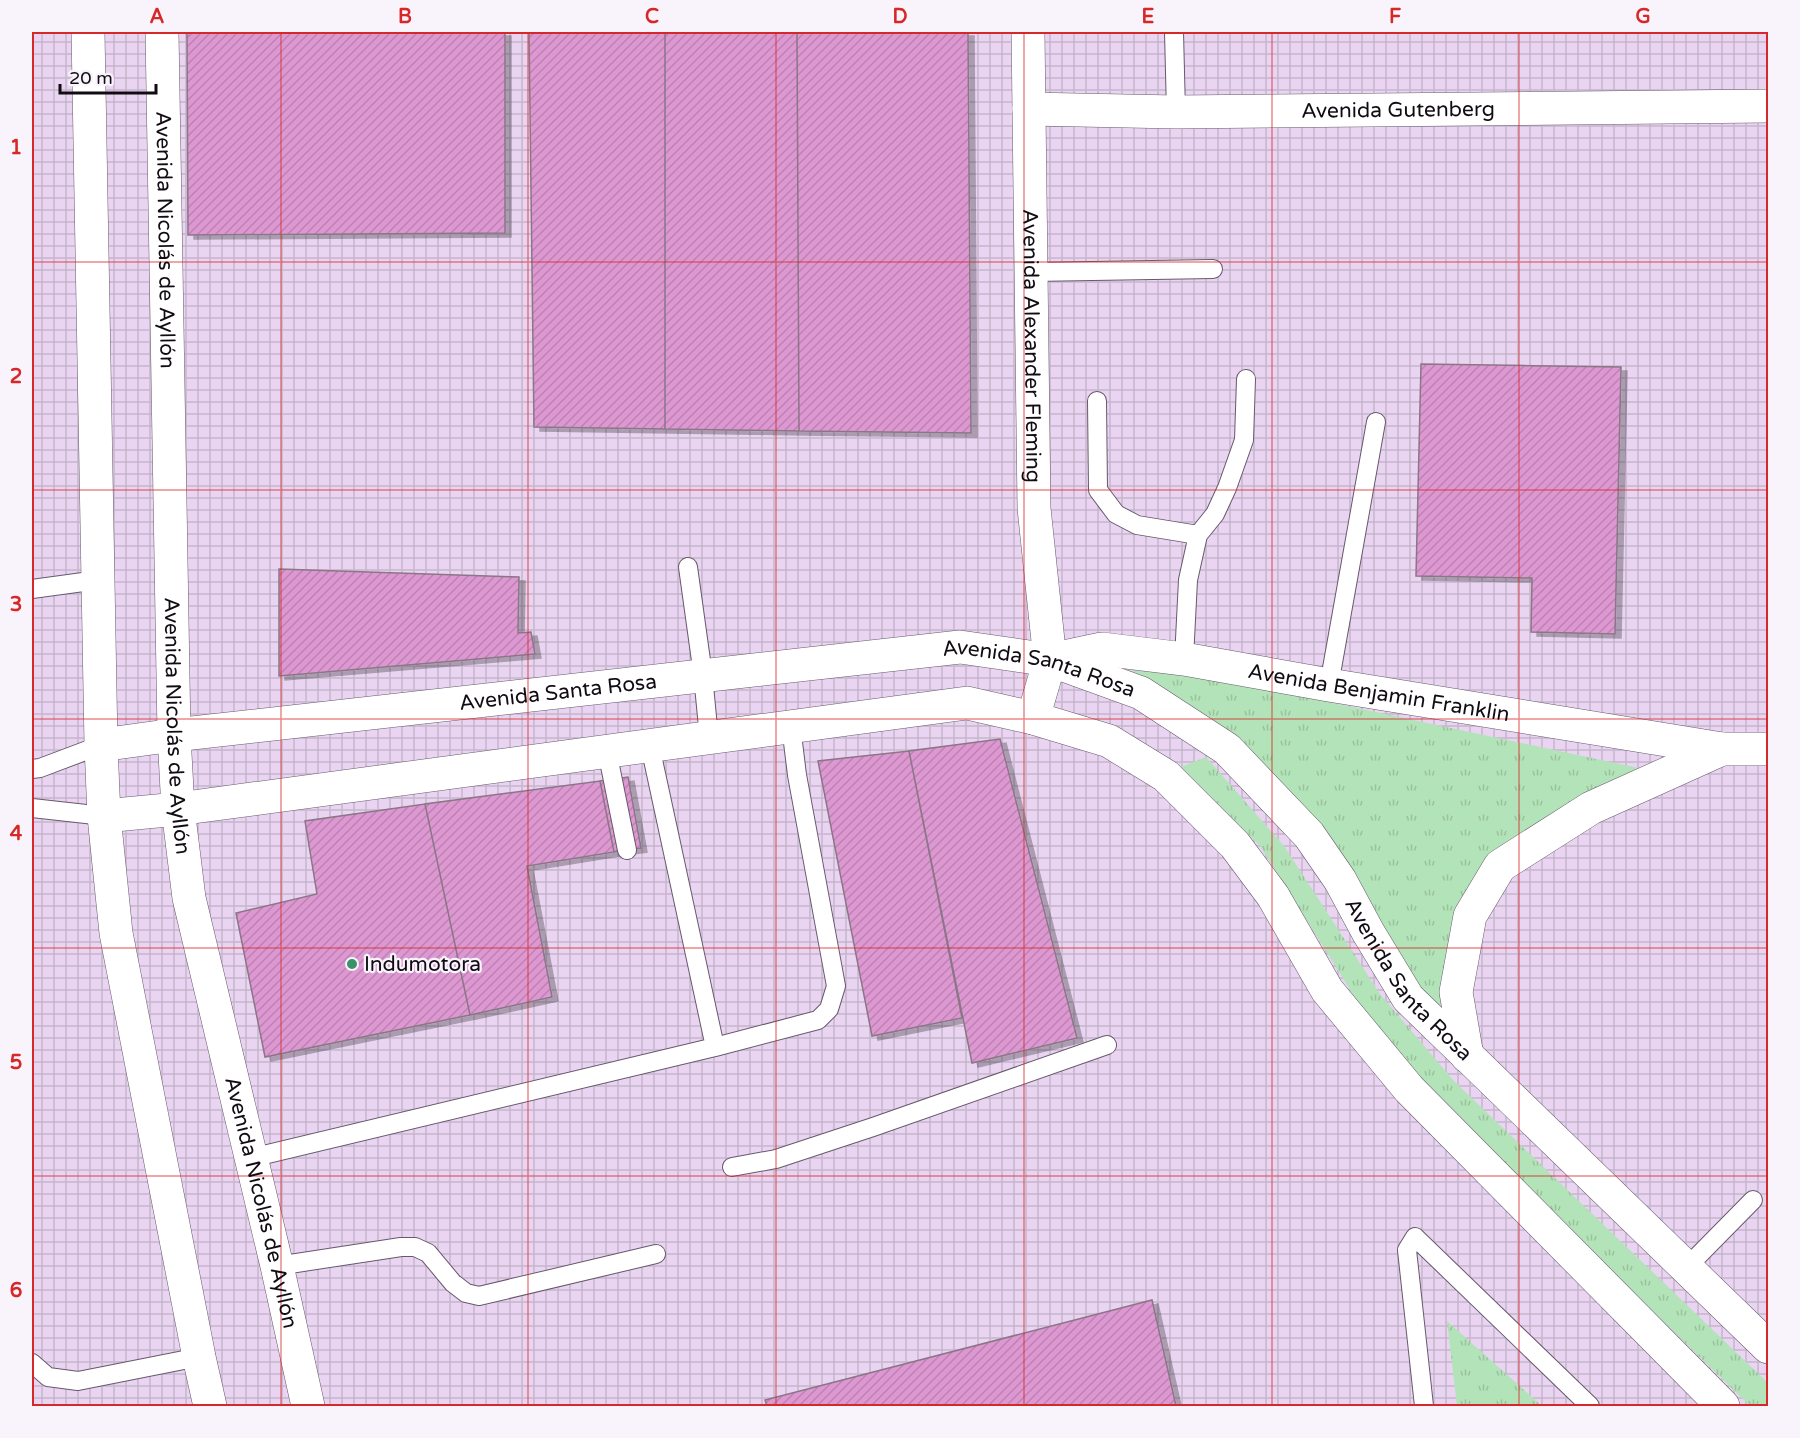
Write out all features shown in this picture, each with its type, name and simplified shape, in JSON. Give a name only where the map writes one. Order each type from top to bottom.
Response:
[{"type":"main road","points":[[88,32],[100,745],[104,816],[116,933],[199,1357],[205,1405]]},
{"type":"main road","name":"Avenida Nicolás de Ayllón","points":[[162,32],[174,735],[178,809],[189,898],[308,1407]]},
{"type":"main road","name":"Avenida Alexander Fleming","points":[[1028,32],[1034,508],[1050,660]]},
{"type":"main road","name":"Avenida Gutenberg","points":[[1029,109],[1176,112],[1768,106]]},
{"type":"main road","name":"Avenida Santa Rosa","points":[[100,745],[960,647],[1050,660],[1140,693],[1227,749],[1309,835],[1340,880],[1408,998],[1768,1347]]},
{"type":"main road","name":"Avenida Benjamin Franklin","points":[[1050,660],[1102,649],[1184,659],[1722,749],[1768,749]]},
{"type":"main road","points":[[1033,718],[1050,660]]},
{"type":"main road","name":"Avenida Santa Rosa","points":[[104,816],[178,809],[967,703],[1033,718],[1109,741],[1166,776],[1235,845],[1273,896],[1327,990],[1409,1089],[1723,1407]]},
{"type":"main road","points":[[1467,1056],[1456,992],[1470,916],[1500,866],[1591,808],[1722,749]]},
{"type":"lane","points":[[1174,32],[1176,112]]},
{"type":"lane","points":[[1032,272],[1213,269]]},
{"type":"lane","points":[[1184,659],[1188,580],[1198,535],[1215,514],[1244,440],[1246,379]]},
{"type":"lane","points":[[1097,401],[1098,490],[1116,514],[1137,525],[1198,535]]},
{"type":"lane","points":[[1329,685],[1376,422]]},
{"type":"lane","points":[[688,567],[709,738]]},
{"type":"lane","points":[[32,590],[98,580]]},
{"type":"lane","points":[[250,1158],[715,1047],[818,1020],[829,1009],[836,986],[797,775],[791,726]]},
{"type":"lane","name":"Avenida Santa Rosa","points":[[32,769],[100,745]]},
{"type":"lane","points":[[650,746],[715,1047]]},
{"type":"lane","points":[[607,751],[627,850]]},
{"type":"lane","name":"Avenida Santa Rosa","points":[[32,808],[104,816]]},
{"type":"lane","points":[[732,1167],[776,1159],[1107,1045]]},
{"type":"lane","points":[[1686,1268],[1753,1200]]},
{"type":"lane","points":[[1424,1407],[1407,1250],[1415,1237],[1590,1407]]},
{"type":"lane","points":[[276,1266],[402,1247],[416,1248],[428,1253],[453,1283],[466,1293],[479,1296],[656,1254]]},
{"type":"lane","points":[[32,1363],[48,1377],[78,1381],[199,1357]]},
{"type":"shaded area","points":[[32,32],[1768,32],[1768,1406],[32,1406]]},
{"type":"green space","points":[[1114,670],[1193,673],[1648,770],[1497,854],[1459,1043],[1411,995],[1316,826]]},
{"type":"green space","points":[[1206,757],[1284,846],[1380,994],[1454,1081],[1768,1383],[1768,1406],[1750,1406],[1385,1051],[1346,983],[1260,846],[1181,767]]},
{"type":"green space","points":[[1447,1321],[1542,1406],[1457,1406]]},
{"type":"building","points":[[187,32],[505,32],[505,233],[188,235]]},
{"type":"building","points":[[529,32],[665,32],[665,429],[534,427]]},
{"type":"building","points":[[665,32],[797,32],[799,431],[665,429]]},
{"type":"building","points":[[797,32],[968,32],[971,433],[799,431]]},
{"type":"building","points":[[1421,364],[1621,367],[1615,634],[1531,632],[1532,578],[1416,576]]},
{"type":"building","points":[[279,569],[519,577],[518,633],[531,632],[535,654],[279,676]]},
{"type":"building","points":[[1000,739],[1077,1038],[972,1063],[909,751]]},
{"type":"building","points":[[909,751],[962,1018],[872,1036],[818,761]]},
{"type":"building","points":[[628,777],[641,848],[614,852],[600,781]]},
{"type":"building","points":[[600,781],[614,852],[527,866],[552,997],[470,1015],[425,804]]},
{"type":"building","name":"Indumotora","points":[[425,804],[470,1015],[265,1057],[236,913],[317,894],[305,821]]},
{"type":"building","points":[[1152,1300],[1176,1406],[767,1406],[765,1400]]},
{"type":"place","name":"Indumotora","points":[[352,964]]}]
